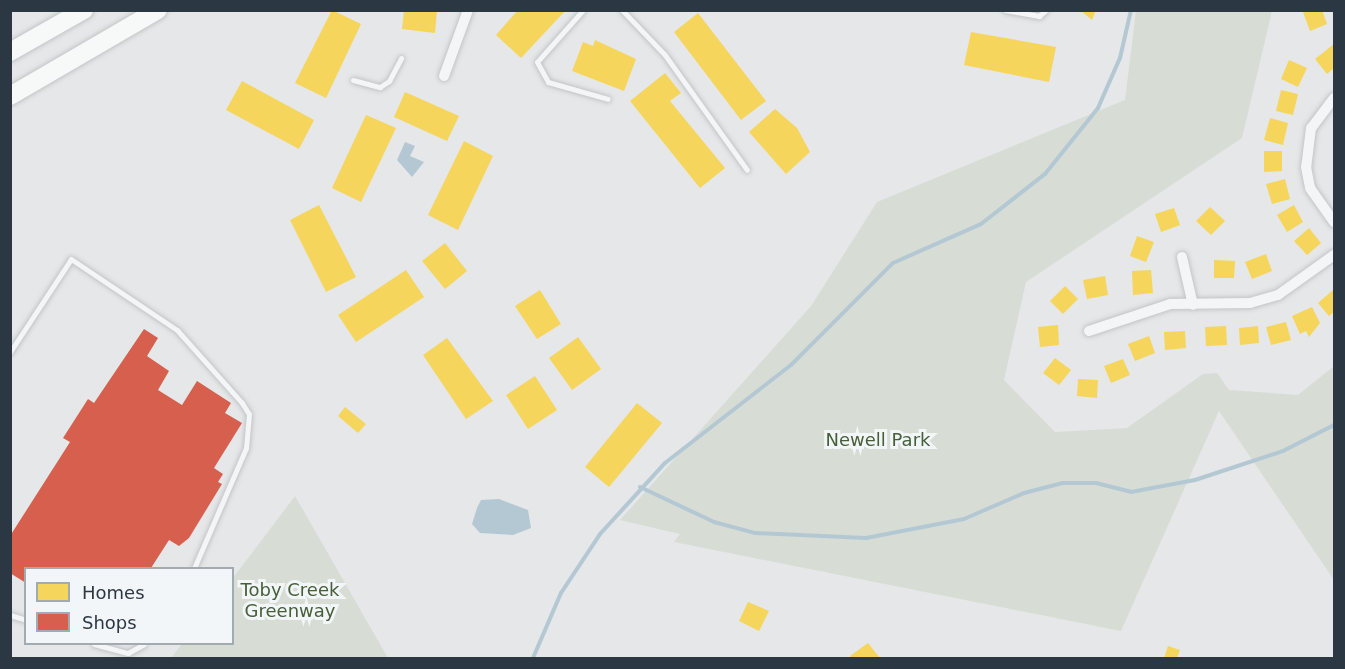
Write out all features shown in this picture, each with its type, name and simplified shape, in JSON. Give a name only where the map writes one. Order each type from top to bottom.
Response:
[{"type":"main road","points":[[14,52],[84,10]]},
{"type":"main road","points":[[10,96],[154,12]]},
{"type":"street","points":[[444,76],[468,10]]},
{"type":"street","points":[[1335,98],[1311,128],[1306,167],[1310,188],[1335,222]]},
{"type":"street","points":[[1089,331],[1150,308],[1250,303],[1278,295],[1335,255]]},
{"type":"street","points":[[1182,257],[1193,305]]},
{"type":"lane","points":[[583,10],[537,62],[548,82],[608,99]]},
{"type":"lane","points":[[622,10],[665,55],[747,170]]},
{"type":"lane","points":[[1005,10],[1039,16],[1046,10]]},
{"type":"lane","points":[[353,80],[380,87],[389,81],[401,58]]},
{"type":"lane","points":[[10,352],[71,259],[177,330],[242,403],[250,424],[246,448],[194,567]]},
{"type":"lane","points":[[98,645],[128,653],[142,645]]},
{"type":"green space","name":"Newell Park","points":[[1136,11],[1272,11],[1242,138],[1026,282],[1004,380],[1055,432],[1127,428],[1203,374],[1217,373],[1229,390],[1298,395],[1334,366],[1334,580],[1219,411],[1121,631],[674,542],[680,534],[620,520],[811,306],[877,202],[1125,100]]},
{"type":"green space","name":"Toby Creek Greenway","points":[[295,496],[388,658],[171,658],[181,645],[234,645],[234,577]]},
{"type":"water","points":[[405,142],[415,146],[410,156],[424,162],[412,177],[397,160]]},
{"type":"water","points":[[499,499],[528,510],[531,528],[513,535],[480,533],[472,524],[481,500]]},
{"type":"building: Homes","points":[[332,10],[361,24],[326,98],[295,83]]},
{"type":"building: Homes","points":[[404,10],[437,10],[435,33],[402,29]]},
{"type":"building: Homes","points":[[518,10],[566,10],[521,58],[496,35]]},
{"type":"building: Homes","points":[[1080,10],[1096,10],[1092,20]]},
{"type":"building: Homes","points":[[1322,10],[1327,24],[1310,31],[1303,12]]},
{"type":"building: Homes","points":[[698,13],[766,101],[741,120],[674,32]]},
{"type":"building: Homes","points":[[971,32],[1056,47],[1049,82],[964,65]]},
{"type":"building: Homes","points":[[595,40],[636,59],[624,91],[572,71],[583,42],[593,46]]},
{"type":"building: Homes","points":[[1334,44],[1334,68],[1327,74],[1315,59]]},
{"type":"building: Homes","points":[[1289,60],[1307,68],[1298,87],[1281,79]]},
{"type":"building: Homes","points":[[665,73],[681,93],[670,101],[725,168],[700,188],[630,101]]},
{"type":"building: Homes","points":[[242,81],[314,120],[299,149],[226,110]]},
{"type":"building: Homes","points":[[1281,90],[1298,94],[1293,115],[1276,111]]},
{"type":"building: Homes","points":[[405,92],[459,116],[447,141],[394,117]]},
{"type":"building: Homes","points":[[775,109],[797,128],[810,152],[786,174],[749,132]]},
{"type":"building: Homes","points":[[366,115],[396,128],[361,202],[332,188]]},
{"type":"building: Homes","points":[[1270,118],[1288,123],[1283,145],[1264,140]]},
{"type":"building: Homes","points":[[464,141],[493,156],[458,230],[428,215]]},
{"type":"building: Homes","points":[[1264,151],[1282,151],[1282,171],[1264,172]]},
{"type":"building: Homes","points":[[1285,179],[1290,199],[1272,204],[1266,184]]},
{"type":"building: Homes","points":[[319,205],[356,277],[326,292],[290,220]]},
{"type":"building: Homes","points":[[1294,205],[1303,222],[1287,232],[1277,215]]},
{"type":"building: Homes","points":[[1210,207],[1225,221],[1211,235],[1196,221]]},
{"type":"building: Homes","points":[[1174,208],[1180,225],[1161,232],[1155,214]]},
{"type":"building: Homes","points":[[1309,228],[1321,243],[1307,255],[1294,241]]},
{"type":"building: Homes","points":[[1137,236],[1154,242],[1146,262],[1130,256]]},
{"type":"building: Homes","points":[[445,243],[467,271],[445,289],[422,261]]},
{"type":"building: Homes","points":[[1266,254],[1272,271],[1252,279],[1245,262]]},
{"type":"building: Homes","points":[[1214,260],[1235,261],[1234,278],[1214,278]]},
{"type":"building: Homes","points":[[406,270],[424,297],[356,342],[338,315]]},
{"type":"building: Homes","points":[[1151,270],[1153,293],[1133,295],[1132,271]]},
{"type":"building: Homes","points":[[1105,276],[1108,295],[1087,299],[1083,280]]},
{"type":"building: Homes","points":[[1065,286],[1078,299],[1063,314],[1050,301]]},
{"type":"building: Homes","points":[[540,290],[561,324],[537,339],[515,306]]},
{"type":"building: Homes","points":[[1333,290],[1334,312],[1329,316],[1318,303]]},
{"type":"building: Homes","points":[[1312,307],[1320,323],[1309,337],[1306,331],[1300,334],[1292,316]]},
{"type":"building: Homes","points":[[1286,322],[1291,340],[1271,345],[1266,327]]},
{"type":"building: Homes","points":[[1058,325],[1059,345],[1040,347],[1038,327]]},
{"type":"building: Homes","points":[[1226,326],[1227,345],[1206,346],[1205,327]]},
{"type":"building: Homes","points":[[1258,326],[1259,343],[1240,345],[1239,328]]},
{"type":"building: Homes","points":[[1185,331],[1186,348],[1165,350],[1164,332]]},
{"type":"building: Homes","points":[[1149,336],[1155,353],[1135,361],[1128,344]]},
{"type":"building: Homes","points":[[578,337],[601,369],[572,390],[549,358]]},
{"type":"building: Homes","points":[[447,338],[493,401],[466,419],[423,355]]},
{"type":"building: Homes","points":[[1055,358],[1071,370],[1059,385],[1043,373]]},
{"type":"building: Homes","points":[[1123,359],[1130,375],[1111,383],[1104,366]]},
{"type":"building: Homes","points":[[535,376],[557,410],[528,429],[506,395]]},
{"type":"building: Homes","points":[[1078,379],[1098,380],[1097,398],[1077,396]]},
{"type":"building: Homes","points":[[637,403],[662,423],[609,487],[585,467]]},
{"type":"building: Homes","points":[[345,407],[366,424],[358,433],[338,416]]},
{"type":"building: Homes","points":[[748,602],[769,611],[759,631],[739,621]]},
{"type":"building: Homes","points":[[868,643],[880,658],[852,658],[850,656]]},
{"type":"building: Homes","points":[[1168,646],[1180,650],[1177,658],[1164,658]]},
{"type":"building: Shops","points":[[144,329],[158,338],[147,356],[169,371],[158,390],[182,405],[197,381],[231,403],[225,413],[242,423],[214,468],[223,474],[218,482],[222,484],[189,538],[179,546],[169,540],[152,567],[24,567],[24,582],[10,573],[10,536],[70,442],[63,438],[88,399],[94,403]]},
{"type":"waterway","points":[[533,658],[561,593],[600,534],[665,463],[791,365],[893,263],[981,224],[1045,174],[1098,108],[1120,58],[1131,10]]},
{"type":"waterway","points":[[640,487],[714,522],[755,533],[866,538],[964,519],[1024,493],[1063,483],[1096,483],[1131,492],[1195,480],[1283,451],[1334,425]]}]
